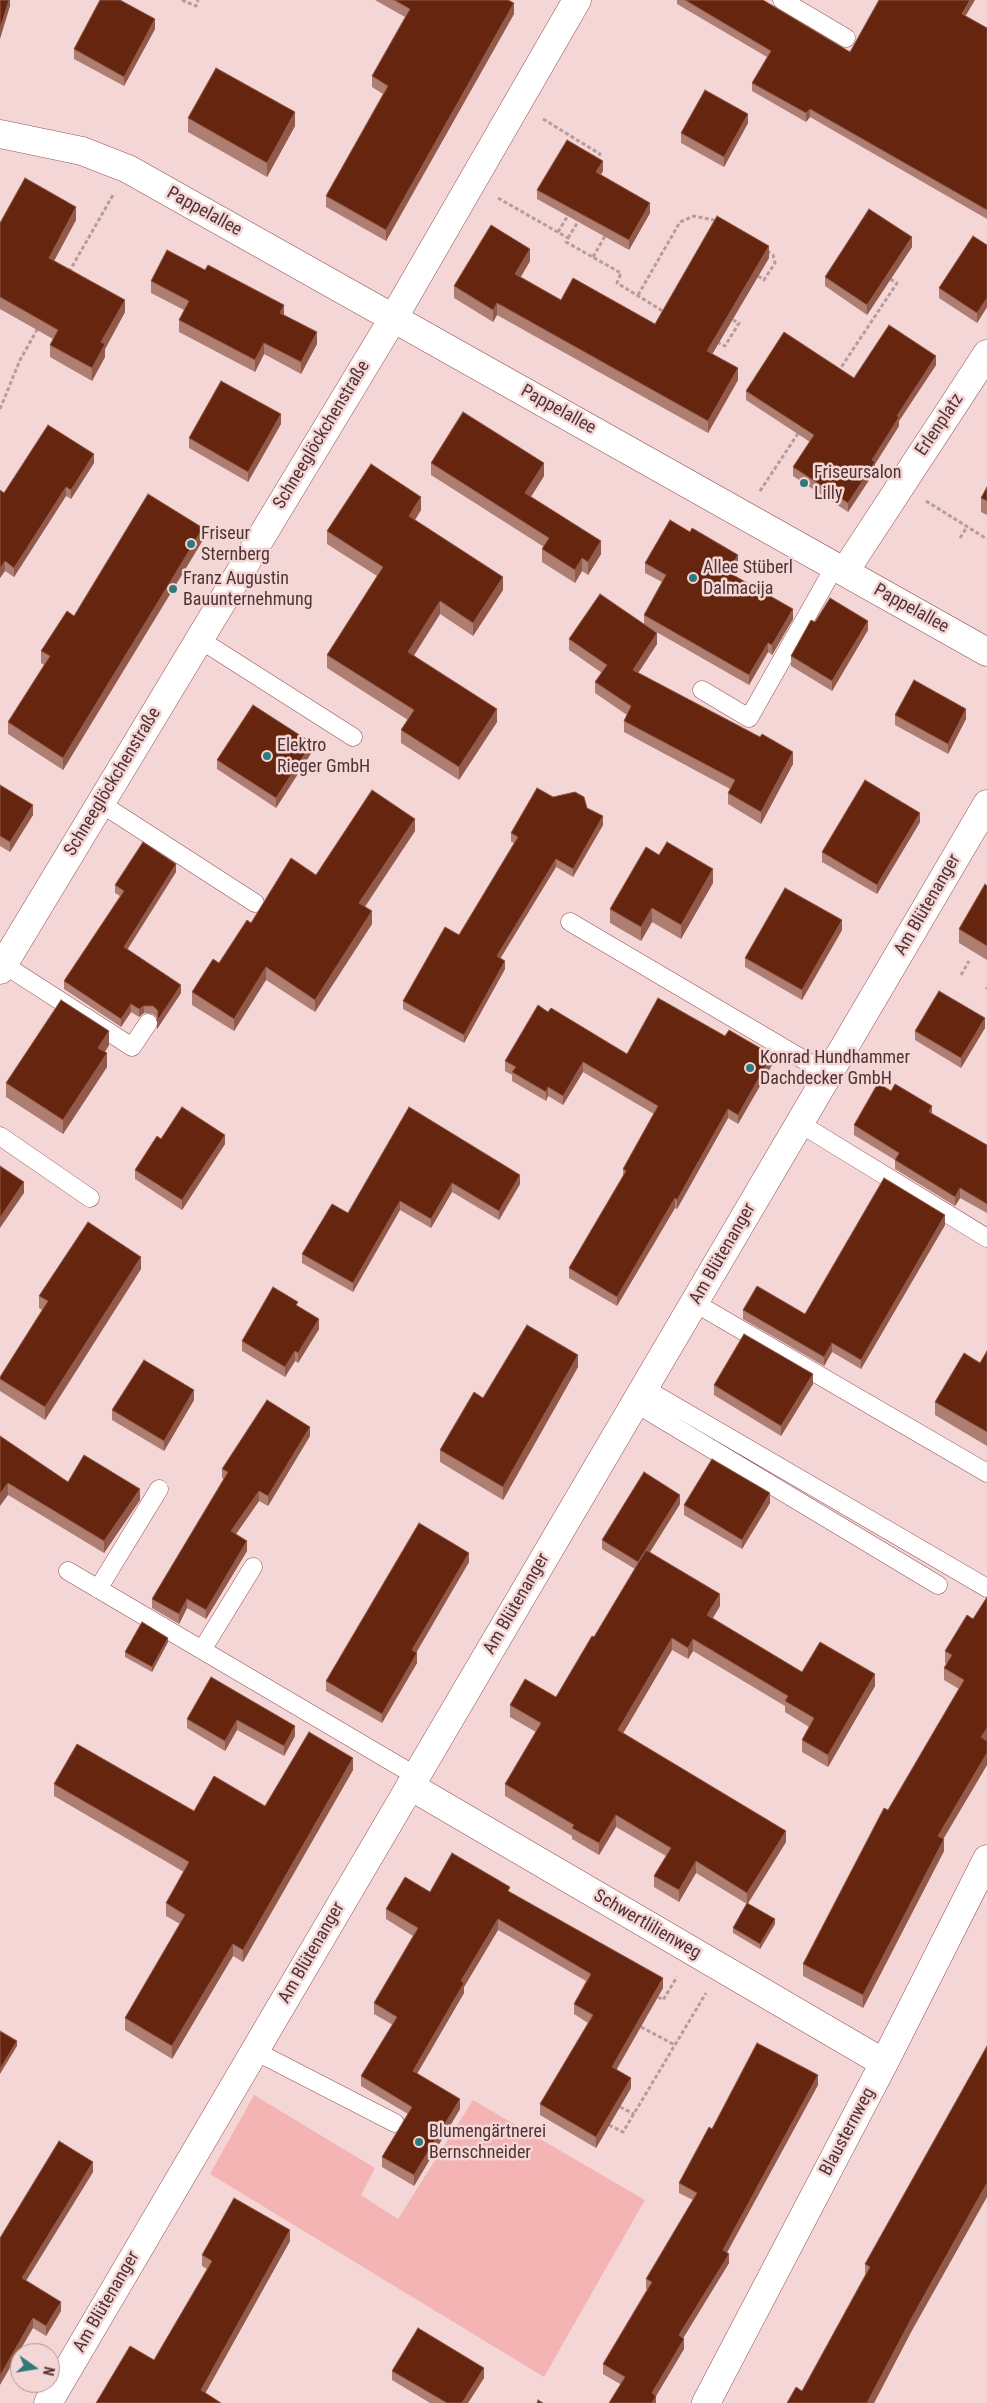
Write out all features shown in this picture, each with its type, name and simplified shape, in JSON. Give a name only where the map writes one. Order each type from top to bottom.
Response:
[{"type":"street","name":"Schneeglöckchenstraße","points":[[2,967],[394,317],[577,0]]},
{"type":"street","name":"Pappelallee","points":[[0,134],[82,151],[128,169],[987,652]]},
{"type":"street","name":"Erlenplatz","points":[[840,569],[900,485],[987,354]]},
{"type":"street","name":"Am Blütenanger","points":[[48,2403],[987,804]]},
{"type":"street","name":"Schwertlilienweg","points":[[413,1781],[884,2063]]},
{"type":"street","name":"Blausternweg","points":[[706,2403],[884,2063],[987,1858]]},
{"type":"lane","points":[[782,0],[846,38]]},
{"type":"lane","points":[[702,690],[750,718],[840,569]]},
{"type":"lane","points":[[200,639],[353,737]]},
{"type":"lane","points":[[100,803],[254,903]]},
{"type":"lane","points":[[570,922],[828,1074]]},
{"type":"lane","points":[[2,967],[132,1047],[148,1023]]},
{"type":"lane","points":[[799,1124],[987,1238]]},
{"type":"lane","points":[[0,1136],[90,1198]]},
{"type":"lane","points":[[694,1303],[987,1473]]},
{"type":"lane","points":[[640,1395],[938,1585]]},
{"type":"lane","points":[[640,1395],[987,1588]]},
{"type":"lane","points":[[98,1589],[159,1489]]},
{"type":"lane","points":[[202,1650],[253,1567]]},
{"type":"lane","points":[[68,1571],[202,1650],[413,1781]]},
{"type":"lane","points":[[255,2051],[395,2123]]},
{"type":"path","points":[[182,0],[196,6],[198,0]]},
{"type":"path","points":[[517,104],[600,154],[594,165]]},
{"type":"path","points":[[69,273],[128,169]]},
{"type":"path","points":[[471,183],[568,238]]},
{"type":"path","points":[[638,295],[680,222],[694,216],[714,219],[722,224]]},
{"type":"path","points":[[558,232],[567,217]]},
{"type":"path","points":[[578,220],[566,242],[622,273],[617,283],[669,314]]},
{"type":"path","points":[[594,257],[606,236]]},
{"type":"path","points":[[758,276],[764,280],[775,263],[773,255],[765,250]]},
{"type":"path","points":[[837,374],[897,283],[890,280]]},
{"type":"path","points":[[709,337],[725,346],[738,324],[733,320]]},
{"type":"path","points":[[0,407],[20,360],[39,325]]},
{"type":"path","points":[[745,515],[804,424]]},
{"type":"path","points":[[900,485],[987,539]]},
{"type":"path","points":[[960,538],[967,526]]},
{"type":"path","points":[[961,975],[969,961]]},
{"type":"path","points":[[609,2125],[623,2132],[721,1967]]},
{"type":"path","points":[[641,2027],[675,2045]]},
{"type":"path","points":[[620,2107],[634,2114]]},
{"type":"shaded area","points":[[254,2095],[375,2168],[361,2195],[398,2219],[473,2100],[645,2200],[544,2377],[210,2174]]},
{"type":"building","points":[[0,0],[9,0],[0,29]]},
{"type":"building","points":[[100,0],[120,0],[155,19],[124,77],[74,49]]},
{"type":"building","points":[[394,0],[508,0],[514,3],[386,230],[326,196],[388,86],[372,76],[410,9]]},
{"type":"building","points":[[685,0],[763,0],[850,52],[879,0],[970,0],[962,14],[987,28],[987,210],[810,109],[806,113],[752,83],[771,51]]},
{"type":"building","points":[[216,68],[295,112],[267,163],[188,118]]},
{"type":"building","points":[[705,90],[748,114],[724,157],[681,133]]},
{"type":"building","points":[[567,140],[603,161],[596,172],[650,203],[629,240],[537,190]]},
{"type":"building","points":[[25,178],[76,207],[49,258],[125,300],[101,342],[105,344],[92,368],[50,345],[58,330],[0,297],[0,223]]},
{"type":"building","points":[[869,209],[912,237],[867,305],[825,277]]},
{"type":"building","points":[[717,216],[769,246],[707,351],[738,368],[708,421],[497,303],[493,310],[454,286],[491,225],[530,249],[515,274],[561,300],[573,278],[655,324]]},
{"type":"building","points":[[973,236],[987,245],[987,298],[977,313],[939,288]]},
{"type":"building","points":[[167,250],[205,270],[208,265],[284,305],[280,313],[317,332],[301,362],[264,343],[255,360],[179,320],[189,301],[151,281]]},
{"type":"building","points":[[889,325],[936,356],[897,416],[899,417],[872,460],[875,462],[848,503],[793,467],[814,435],[746,391],[784,332],[854,378]]},
{"type":"building","points":[[221,381],[281,414],[248,472],[189,438]]},
{"type":"building","points":[[463,412],[544,463],[525,493],[601,541],[588,562],[582,558],[575,570],[542,549],[549,538],[431,463]]},
{"type":"building","points":[[48,425],[94,454],[71,490],[66,487],[14,568],[5,561],[0,569],[0,490],[4,493]]},
{"type":"building","points":[[371,464],[421,497],[409,516],[503,577],[473,623],[440,601],[408,652],[497,709],[459,767],[401,730],[414,710],[327,655],[383,567],[327,531]]},
{"type":"building","points":[[987,487],[987,501],[981,498]]},
{"type":"building","points":[[148,494],[203,528],[63,758],[8,722],[50,656],[41,651],[67,611],[74,616]]},
{"type":"building","points":[[670,520],[690,532],[692,528],[738,555],[728,572],[793,609],[772,645],[768,643],[749,675],[644,615],[666,575],[645,563]]},
{"type":"building","points":[[600,594],[657,633],[633,670],[760,737],[762,734],[793,752],[761,812],[728,793],[735,780],[624,721],[631,706],[595,682],[607,665],[569,639]]},
{"type":"building","points":[[830,598],[868,621],[832,681],[791,656],[811,620],[815,622]]},
{"type":"building","points":[[914,680],[966,709],[948,744],[895,715]]},
{"type":"building","points":[[253,705],[312,743],[276,798],[217,760]]},
{"type":"building","points":[[865,780],[920,813],[877,885],[822,852]]},
{"type":"building","points":[[0,785],[33,805],[10,842],[0,836]]},
{"type":"building","points":[[537,788],[553,797],[575,792],[584,797],[587,808],[603,816],[573,869],[556,859],[497,956],[505,961],[464,1035],[403,1001],[445,927],[459,935],[518,837],[511,833]]},
{"type":"building","points":[[372,790],[415,819],[359,903],[372,911],[315,1000],[266,967],[234,1019],[192,992],[213,959],[219,963],[247,920],[251,923],[291,858],[316,875]]},
{"type":"building","points":[[143,842],[176,864],[124,947],[181,985],[157,1021],[158,1011],[153,1006],[144,1006],[139,1009],[131,1004],[121,1019],[64,981],[124,891],[115,885]]},
{"type":"building","points":[[667,842],[713,869],[681,925],[652,908],[641,927],[610,909],[646,847],[659,855]]},
{"type":"building","points":[[985,884],[987,886],[987,946],[959,929]]},
{"type":"building","points":[[785,888],[842,920],[802,990],[745,958]]},
{"type":"building","points":[[939,991],[985,1018],[961,1058],[915,1031]]},
{"type":"building","points":[[658,998],[725,1036],[729,1030],[772,1055],[738,1115],[728,1109],[677,1200],[675,1198],[617,1297],[569,1268],[626,1171],[623,1169],[658,1106],[583,1062],[563,1096],[548,1087],[546,1092],[512,1072],[516,1067],[505,1061],[538,1005],[548,1012],[551,1008],[627,1054]]},
{"type":"building","points":[[61,1000],[109,1031],[98,1048],[107,1053],[63,1120],[6,1083]]},
{"type":"building","points":[[878,1083],[891,1091],[895,1084],[932,1106],[929,1112],[987,1145],[987,1204],[960,1188],[955,1197],[895,1160],[899,1153],[854,1125]]},
{"type":"building","points":[[182,1107],[225,1135],[182,1200],[135,1170],[157,1136],[161,1139]]},
{"type":"building","points":[[409,1107],[520,1175],[499,1211],[452,1183],[431,1219],[400,1201],[353,1283],[302,1254],[332,1204],[348,1213]]},
{"type":"building","points":[[0,1166],[24,1182],[0,1218]]},
{"type":"building","points":[[884,1178],[945,1215],[861,1360],[832,1343],[824,1357],[743,1310],[757,1286],[805,1314]]},
{"type":"building","points":[[88,1222],[141,1257],[45,1407],[0,1379],[0,1377],[48,1301],[39,1296]]},
{"type":"building","points":[[273,1287],[298,1302],[296,1305],[319,1319],[298,1353],[295,1351],[285,1367],[242,1341]]},
{"type":"building","points":[[527,1325],[578,1355],[503,1487],[440,1450],[474,1392],[483,1398]]},
{"type":"building","points":[[744,1334],[813,1374],[781,1426],[714,1385]]},
{"type":"building","points":[[987,1351],[987,1432],[935,1402],[964,1353],[980,1363]]},
{"type":"building","points":[[144,1360],[194,1390],[164,1441],[112,1410]]},
{"type":"building","points":[[267,1400],[310,1427],[268,1496],[259,1491],[231,1531],[247,1541],[206,1610],[187,1599],[179,1614],[152,1599],[228,1472],[222,1469]]},
{"type":"building","points":[[0,1436],[68,1482],[84,1455],[140,1489],[104,1541],[8,1483],[0,1494]]},
{"type":"building","points":[[712,1459],[770,1493],[742,1540],[684,1505]]},
{"type":"building","points":[[644,1472],[680,1495],[638,1562],[602,1540]]},
{"type":"building","points":[[419,1523],[469,1553],[412,1650],[417,1653],[382,1714],[326,1681]]},
{"type":"building","points":[[646,1550],[720,1594],[707,1615],[802,1672],[820,1642],[875,1674],[828,1755],[802,1740],[814,1718],[785,1701],[788,1696],[693,1639],[688,1648],[672,1638],[618,1730],[786,1831],[747,1893],[696,1861],[679,1890],[654,1876],[671,1848],[616,1815],[599,1843],[572,1828],[574,1825],[505,1784],[541,1723],[510,1705],[525,1679],[556,1697]]},
{"type":"building","points":[[987,1597],[987,1728],[981,1737],[987,1741],[987,1753],[938,1836],[944,1839],[863,1995],[803,1964],[884,1808],[888,1810],[964,1680],[944,1668],[952,1655],[945,1651],[967,1615],[973,1619]]},
{"type":"building","points":[[142,1622],[168,1638],[152,1667],[125,1652]]},
{"type":"building","points":[[211,1677],[295,1726],[284,1746],[237,1720],[225,1741],[187,1719]]},
{"type":"building","points":[[309,1732],[353,1758],[243,1950],[233,1944],[172,2046],[125,2018],[185,1915],[166,1903],[189,1862],[54,1784],[77,1744],[194,1811],[214,1776],[265,1806]]},
{"type":"building","points":[[452,1853],[510,1887],[508,1891],[663,1978],[612,2067],[631,2078],[596,2137],[540,2104],[593,2015],[574,2004],[591,1974],[498,1919],[461,1981],[464,1983],[413,2071],[460,2099],[414,2175],[382,2157],[412,2107],[361,2076],[397,2017],[374,2003],[418,1928],[386,1909],[405,1877],[430,1892]]},
{"type":"building","points":[[747,1903],[775,1919],[760,1944],[733,1928]]},
{"type":"building","points":[[0,2031],[17,2041],[0,2069]]},
{"type":"building","points":[[757,2043],[818,2075],[723,2250],[729,2254],[679,2335],[684,2339],[652,2393],[656,2396],[652,2403],[609,2403],[625,2377],[603,2364],[652,2282],[646,2279],[697,2193],[679,2183],[709,2127],[712,2129]]},
{"type":"building","points":[[987,2046],[987,2183],[910,2321],[867,2403],[787,2403],[796,2387],[802,2391],[870,2267],[865,2264]]},
{"type":"building","points":[[59,2141],[93,2162],[22,2278],[61,2302],[46,2326],[33,2318],[19,2343],[10,2343],[10,2358],[0,2376],[0,2238]]},
{"type":"building","points":[[234,2198],[290,2230],[201,2390],[221,2403],[96,2403],[130,2346],[154,2360],[212,2261],[202,2255]]},
{"type":"building","points":[[418,2328],[484,2368],[462,2403],[447,2403],[392,2371]]},
{"type":"place","name":"Friseursalon Lilly","points":[[804,483]]},
{"type":"place","name":"Friseur Sternberg","points":[[191,544]]},
{"type":"place","name":"Allee Stüberl Dalmacija","points":[[693,578]]},
{"type":"place","name":"Franz Augustin Bauunternehmung","points":[[173,589]]},
{"type":"place","name":"Elektro Rieger GmbH","points":[[267,756]]},
{"type":"place","name":"Konrad Hundhammer Dachdecker GmbH","points":[[750,1068]]},
{"type":"place","name":"Blumengärtnerei Bernschneider","points":[[419,2142]]}]
